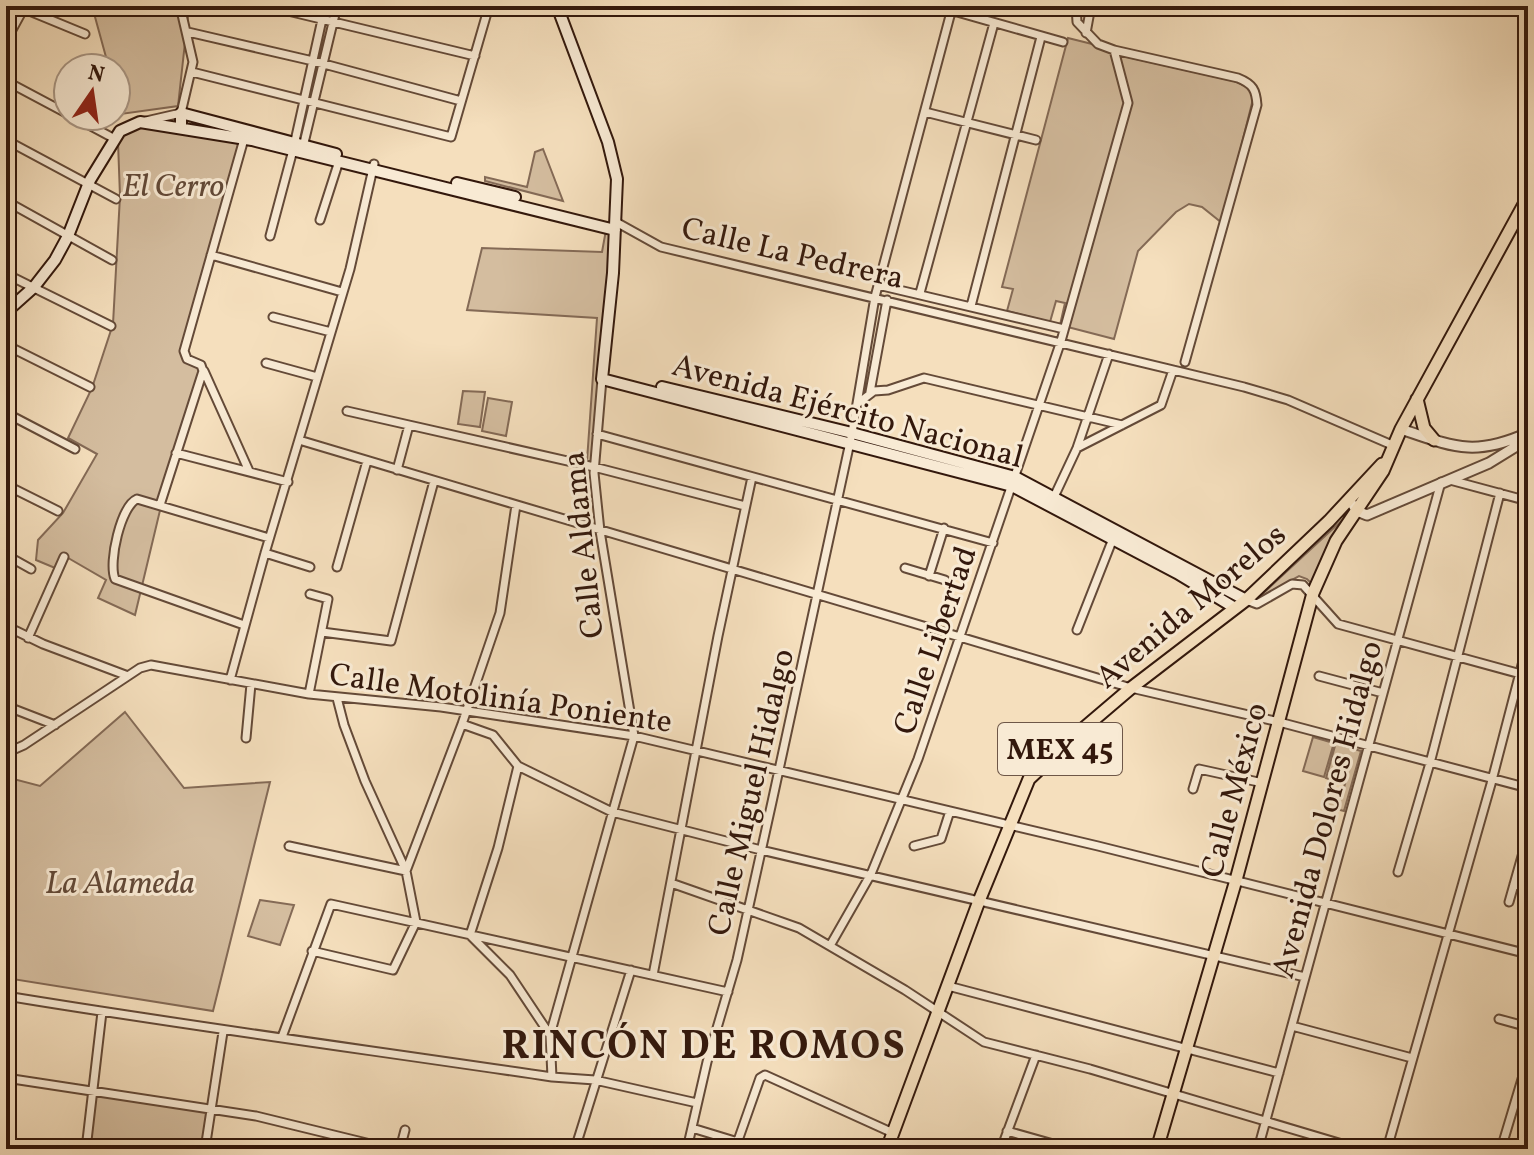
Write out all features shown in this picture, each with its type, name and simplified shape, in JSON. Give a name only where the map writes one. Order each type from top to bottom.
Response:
[{"type":"main road","name":"Calle Aldama","points":[[557,6],[612,155],[618,193],[602,376]]},
{"type":"main road","name":"Calle La Pedrera","points":[[181,113],[339,161],[374,167]]},
{"type":"main road","points":[[181,113],[181,127]]},
{"type":"main road","name":"Calle La Pedrera","points":[[140,122],[298,148],[615,226]]},
{"type":"main road","points":[[6,312],[34,287],[55,260],[88,185],[118,135],[140,122]]},
{"type":"main road","name":"MEX 45","points":[[1390,451],[1528,197]]},
{"type":"main road","name":"Avenida Ejército Nacional","points":[[602,376],[1013,481],[1054,497],[1115,535]]},
{"type":"main road","points":[[1417,399],[1424,428],[1434,440]]},
{"type":"main road","name":"Avenida Morelos","points":[[887,1149],[1008,826],[1032,774],[1131,688],[1246,600],[1350,500],[1390,451]]},
{"type":"main road","name":"Calle México","points":[[1157,1149],[1236,880],[1313,593],[1336,541],[1383,471],[1390,451]]},
{"type":"main road","name":"Avenida Ejército Nacional","points":[[1013,481],[1180,569],[1246,600]]},
{"type":"main road","name":"Avenida Ejército Nacional","points":[[1180,569],[1235,608]]},
{"type":"street","points":[[140,122],[181,113],[192,72],[188,32],[180,6]]},
{"type":"street","points":[[267,6],[475,56]]},
{"type":"street","points":[[298,148],[304,101],[325,6]]},
{"type":"street","points":[[270,236],[313,104],[337,6]]},
{"type":"street","points":[[192,72],[451,137],[488,8],[474,6]]},
{"type":"street","points":[[936,6],[1063,42]]},
{"type":"street","points":[[1076,6],[1077,22],[1098,44],[1238,78],[1248,82],[1257,94],[1257,105],[1185,362]]},
{"type":"street","points":[[1086,33],[1091,6]]},
{"type":"street","points":[[6,41],[22,7],[85,34]]},
{"type":"street","points":[[851,438],[875,297],[951,12]]},
{"type":"street","points":[[920,293],[994,23]]},
{"type":"street","points":[[188,32],[313,61],[461,101]]},
{"type":"street","points":[[971,306],[1041,37]]},
{"type":"street","name":"Calle Libertad","points":[[831,944],[871,874],[918,759],[1061,341],[1128,103],[1114,50]]},
{"type":"street","points":[[6,81],[52,105]]},
{"type":"street","points":[[925,112],[1036,140]]},
{"type":"street","points":[[111,132],[118,135]]},
{"type":"street","points":[[244,139],[184,351],[187,359],[201,365],[249,471]]},
{"type":"street","points":[[6,140],[116,199]]},
{"type":"street","points":[[320,220],[339,161]]},
{"type":"street","points":[[230,680],[331,332],[374,167]]},
{"type":"street","points":[[6,201],[112,260]]},
{"type":"street","name":"Calle La Pedrera","points":[[615,226],[661,247],[1275,395],[1390,451]]},
{"type":"street","points":[[211,255],[342,292]]},
{"type":"street","points":[[6,274],[111,326]]},
{"type":"street","points":[[878,285],[1064,329]]},
{"type":"street","points":[[870,393],[887,300]]},
{"type":"street","points":[[273,317],[331,332]]},
{"type":"street","points":[[868,338],[879,343]]},
{"type":"street","points":[[6,345],[90,387]]},
{"type":"street","points":[[1054,497],[1077,448],[1109,354]]},
{"type":"street","points":[[266,363],[317,377]]},
{"type":"street","points":[[1077,448],[1158,408],[1163,402],[1173,370]]},
{"type":"street","points":[[160,505],[203,371]]},
{"type":"street","name":"Calle Aldama","points":[[552,1077],[550,1035],[634,736],[600,531],[594,467],[602,376]]},
{"type":"street","points":[[857,404],[870,393],[924,378],[1122,425]]},
{"type":"street","points":[[347,411],[594,467],[745,506]]},
{"type":"street","points":[[6,413],[75,449]]},
{"type":"street","points":[[397,470],[409,425]]},
{"type":"street","points":[[1401,429],[1467,448],[1499,446],[1528,436]]},
{"type":"street","points":[[597,434],[993,543]]},
{"type":"street","points":[[1350,500],[1357,511],[1367,515],[1508,454],[1528,436]]},
{"type":"street","name":"Calle Miguel Hidalgo","points":[[687,1149],[749,909],[851,438]]},
{"type":"street","points":[[299,440],[1131,688],[1279,722],[1528,788]]},
{"type":"street","points":[[176,453],[288,482]]},
{"type":"street","points":[[337,567],[367,461]]},
{"type":"street","points":[[653,975],[752,477]]},
{"type":"street","points":[[322,632],[391,641],[434,481]]},
{"type":"street","points":[[1444,481],[1528,501]]},
{"type":"street","name":"Avenida Dolores Hidalgo","points":[[1258,1149],[1324,902],[1444,481]]},
{"type":"street","points":[[6,485],[58,511]]},
{"type":"street","points":[[1398,872],[1430,763],[1500,493]]},
{"type":"street","points":[[244,625],[115,579],[112,564],[124,515],[131,502],[137,499],[269,538]]},
{"type":"street","points":[[406,871],[500,613],[516,505]]},
{"type":"street","points":[[929,576],[944,528]]},
{"type":"street","points":[[1077,630],[1115,535]]},
{"type":"street","points":[[265,553],[310,567]]},
{"type":"street","points":[[6,555],[31,569]]},
{"type":"street","points":[[28,638],[64,557]]},
{"type":"street","points":[[905,568],[945,580]]},
{"type":"street","points":[[1246,600],[1257,604],[1298,583],[1313,593],[1338,624],[1524,675]]},
{"type":"street","points":[[309,694],[328,599],[310,594]]},
{"type":"street","points":[[6,626],[28,638],[128,676]]},
{"type":"street","points":[[1387,1149],[1524,675],[1528,642]]},
{"type":"street","name":"Calle Motolinía Poniente","points":[[6,753],[24,745],[145,666],[309,694],[465,710],[634,736],[1236,880],[1528,954]]},
{"type":"street","points":[[1319,676],[1383,693]]},
{"type":"street","points":[[246,738],[251,684]]},
{"type":"street","points":[[312,951],[393,970],[416,922],[406,871],[365,781],[337,698]]},
{"type":"street","points":[[11,708],[55,725]]},
{"type":"street","points":[[462,724],[493,735],[518,766],[612,812],[761,850],[1305,977]]},
{"type":"street","points":[[470,935],[498,848],[518,766]]},
{"type":"street","points":[[1193,789],[1199,769],[1263,783]]},
{"type":"street","points":[[914,846],[941,839],[950,811]]},
{"type":"street","points":[[1509,902],[1528,835]]},
{"type":"street","points":[[289,846],[406,871]]},
{"type":"street","points":[[671,883],[799,928],[831,944],[984,1042],[1174,1093],[1359,1149]]},
{"type":"street","points":[[1514,884],[1528,887]]},
{"type":"street","points":[[282,1037],[331,904],[728,992]]},
{"type":"street","points":[[470,935],[510,975],[550,1035]]},
{"type":"street","points":[[575,1149],[631,970]]},
{"type":"street","points":[[948,986],[1279,1073]]},
{"type":"street","points":[[6,996],[223,1032],[282,1037],[552,1077],[595,1080],[697,1103]]},
{"type":"street","points":[[86,1149],[102,1012]]},
{"type":"street","points":[[1499,1019],[1528,1027]]},
{"type":"street","points":[[1292,1026],[1412,1058]]},
{"type":"street","points":[[205,1149],[223,1032]]},
{"type":"street","points":[[1001,1149],[1036,1055]]},
{"type":"street","points":[[1501,1149],[1528,1059]]},
{"type":"street","points":[[736,1144],[763,1076],[893,1133]]},
{"type":"street","points":[[6,1078],[286,1123],[391,1149]]},
{"type":"street","points":[[692,1128],[736,1144],[761,1149]]},
{"type":"street","points":[[400,1149],[405,1130]]},
{"type":"street","points":[[1007,1131],[1071,1149]]},
{"type":"green space","points":[[92,6],[189,6],[178,106],[132,112],[132,52],[105,52]]},
{"type":"green space","points":[[1068,38],[1114,54],[1234,81],[1247,87],[1253,99],[1222,223],[1202,207],[1189,204],[1176,212],[1138,251],[1114,339],[1060,325],[1065,303],[1056,301],[1050,322],[1007,311],[1013,289],[1002,287]]},
{"type":"green space","name":"El Cerro","points":[[139,125],[179,130],[240,144],[184,354],[204,370],[162,502],[135,615],[98,598],[106,580],[63,555],[55,568],[36,560],[38,540],[63,513],[97,454],[68,438],[92,388],[113,324],[120,196],[118,142],[123,133],[132,132],[132,128]]},
{"type":"green space","points":[[543,149],[563,201],[485,181],[485,177],[527,187],[535,152]]},
{"type":"green space","points":[[606,230],[613,230],[592,462],[587,461],[597,318],[467,310],[482,248],[602,252]]},
{"type":"green space","points":[[463,391],[485,392],[480,427],[458,424]]},
{"type":"green space","points":[[488,398],[512,402],[506,436],[482,431]]},
{"type":"green space","points":[[1351,512],[1314,586],[1299,576],[1257,599]]},
{"type":"green space","name":"La Alameda","points":[[125,712],[184,788],[270,782],[213,1011],[6,978],[6,777],[40,786]]},
{"type":"green space","points":[[1313,737],[1361,751],[1344,811],[1325,806],[1330,791],[1342,794],[1345,784],[1326,778],[1335,746],[1324,777],[1303,771]]},
{"type":"green space","points":[[260,900],[294,905],[280,945],[248,936]]},
{"type":"green space","points":[[93,1091],[212,1110],[202,1149],[86,1149]]},
{"type":"district","name":"RINCÓN DE ROMOS","points":[[704,1044]]}]
